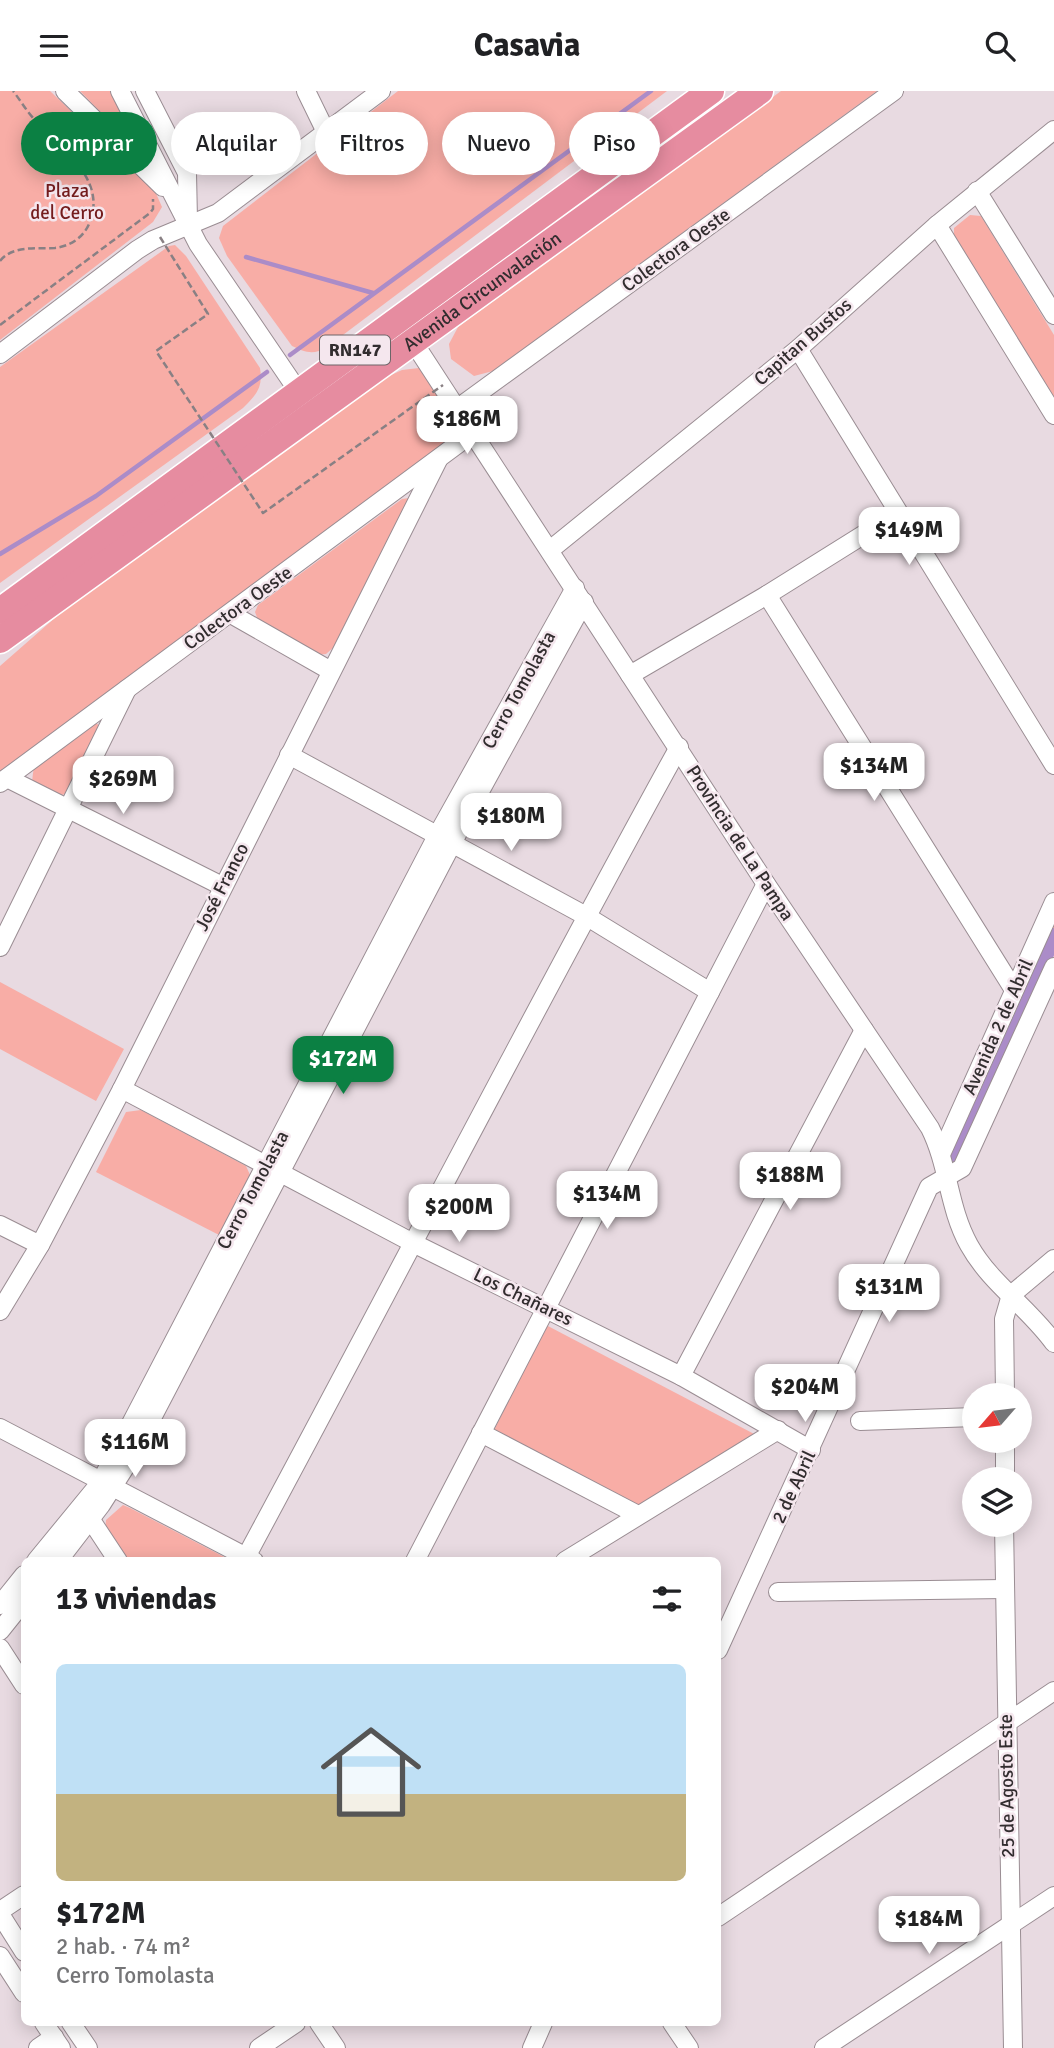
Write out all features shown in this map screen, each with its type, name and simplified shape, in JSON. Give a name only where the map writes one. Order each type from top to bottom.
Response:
[{"type":"highway","name":"Avenida Circunvalación","points":[[0,611],[711,91]]},
{"type":"highway","name":"Avenida Circunvalación","points":[[0,641],[760,91]]},
{"type":"highway","points":[[0,657],[110,562]]},
{"type":"highway","points":[[0,602],[50,573]]},
{"type":"street","points":[[65,91],[173,197]]},
{"type":"street","points":[[121,91],[198,244],[298,391]]},
{"type":"street","points":[[145,91],[187,173],[188,224]]},
{"type":"street","points":[[306,91],[316,112]]},
{"type":"street","points":[[353,112],[381,91]]},
{"type":"street","name":"Colectora Oeste","points":[[458,408],[894,91]]},
{"type":"street","name":"Capitan Bustos","points":[[550,550],[798,349],[937,225],[1054,130]]},
{"type":"street","points":[[0,354],[137,250],[188,224],[218,213],[315,140]]},
{"type":"street","points":[[978,191],[1054,315]]},
{"type":"street","points":[[937,225],[1054,415]]},
{"type":"street","name":"Provincia de La Pampa","points":[[414,343],[766,884],[930,1128],[942,1153],[953,1213],[970,1247],[1054,1343]]},
{"type":"street","points":[[798,349],[1054,765]]},
{"type":"street","name":"Colectora Oeste","points":[[4,780],[474,432]]},
{"type":"street","name":"José Franco","points":[[0,1311],[40,1245],[122,1089],[438,460]]},
{"type":"street","points":[[630,675],[767,596],[898,513]]},
{"type":"street","name":"Cerro Tomolasta","points":[[60,1557],[86,1512],[106,1486],[445,839],[580,595]]},
{"type":"street","points":[[767,596],[1014,990]]},
{"type":"street","points":[[231,614],[331,671]]},
{"type":"street","points":[[0,947],[129,686]]},
{"type":"street","points":[[251,1557],[586,916],[678,747]]},
{"type":"street","points":[[289,755],[586,916],[710,992]]},
{"type":"street","points":[[4,780],[222,886]]},
{"type":"street","points":[[417,1557],[766,884]]},
{"type":"street","name":"Avenida 2 de Abril","points":[[942,1153],[1054,902]]},
{"type":"street","name":"Avenida 2 de Abril","points":[[945,1177],[962,1168],[1054,967]]},
{"type":"street","points":[[681,1376],[864,1030]]},
{"type":"street","name":"Los Chañares","points":[[122,1089],[415,1244],[681,1376],[811,1450]]},
{"type":"street","name":"2 de Abril","points":[[721,1644],[929,1187],[945,1177]]},
{"type":"street","points":[[0,1225],[40,1245]]},
{"type":"street","points":[[1005,1383],[1004,1319],[1011,1295],[1054,1259]]},
{"type":"street","points":[[860,1421],[962,1417]]},
{"type":"street","points":[[0,1428],[106,1486],[246,1557]]},
{"type":"street","points":[[571,1557],[778,1430]]},
{"type":"street","points":[[481,1433],[638,1515]]},
{"type":"street","points":[[86,1512],[115,1557]]},
{"type":"street","name":"Cerro Tomolasta","points":[[40,1557],[86,1512]]},
{"type":"street","name":"25 de Agosto Este","points":[[1004,1537],[1013,2048]]},
{"type":"street","points":[[0,1605],[21,1579]]},
{"type":"street","points":[[778,1592],[1004,1589]]},
{"type":"street","points":[[0,1631],[21,1605]]},
{"type":"street","points":[[0,1648],[21,1680]]},
{"type":"street","points":[[721,1915],[1054,1691]]},
{"type":"street","points":[[824,2048],[1054,1896]]},
{"type":"street","points":[[21,1897],[0,1913],[21,1947]]},
{"type":"street","points":[[0,1956],[21,1988]]},
{"type":"street","points":[[73,2026],[88,2048]]},
{"type":"street","points":[[259,2048],[292,2026]]},
{"type":"street","points":[[321,2026],[336,2048]]},
{"type":"street","points":[[532,2048],[542,2026]]},
{"type":"street","points":[[674,2026],[689,2048]]},
{"type":"street","points":[[38,2048],[53,2036]]},
{"type":"path","points":[[0,261],[6,253],[72,243],[86,232],[93,216],[93,197],[89,181],[75,160],[33,118],[13,91]]},
{"type":"path","points":[[0,325],[150,213],[153,205],[148,189]]},
{"type":"path","points":[[160,237],[208,314],[156,351],[263,513],[443,385]]},
{"type":"green space","name":"Plaza del Cerro","points":[[0,91],[50,91],[72,112],[21,112],[21,175],[138,175],[155,191],[162,207],[153,222],[0,340]]},
{"type":"green space","points":[[80,91],[111,91],[121,112],[100,112]]},
{"type":"green space","points":[[398,91],[667,91],[639,112],[569,112],[569,165],[327,347],[314,352],[302,350],[292,346],[227,256],[219,238],[223,226],[289,175],[301,175],[301,166],[315,155],[315,175],[428,175],[428,112],[371,112]]},
{"type":"green space","points":[[781,91],[877,91],[493,371],[474,376],[451,359],[449,344],[458,327]]},
{"type":"green space","points":[[970,215],[981,216],[1054,335],[1054,399],[954,239],[954,228]]},
{"type":"green space","points":[[175,245],[186,256],[260,368],[258,390],[243,408],[0,583],[0,367],[169,246]]},
{"type":"green space","points":[[427,369],[446,402],[450,419],[450,439],[0,774],[0,666],[81,595],[378,381],[402,370]]},
{"type":"green space","points":[[409,498],[412,505],[334,647],[326,654],[315,655],[258,620],[255,612],[258,605],[402,499]]},
{"type":"green space","points":[[96,723],[102,728],[66,794],[56,796],[32,782],[34,765]]},
{"type":"green space","points":[[1054,923],[1054,954],[959,1163],[948,1158]]},
{"type":"green space","points":[[0,982],[124,1049],[96,1101],[0,1049]]},
{"type":"green space","points":[[141,1110],[246,1166],[251,1177],[221,1236],[96,1172],[126,1112]]},
{"type":"green space","points":[[546,1325],[758,1436],[640,1509],[493,1432]]},
{"type":"green space","points":[[123,1505],[224,1557],[123,1557],[105,1531],[106,1520]]},
{"type":"waterway","points":[[290,355],[651,91]]},
{"type":"waterway","points":[[246,257],[373,293]]},
{"type":"waterway","points":[[0,554],[96,496],[267,372]]},
{"type":"waterway","points":[[951,1160],[1054,936]]}]
